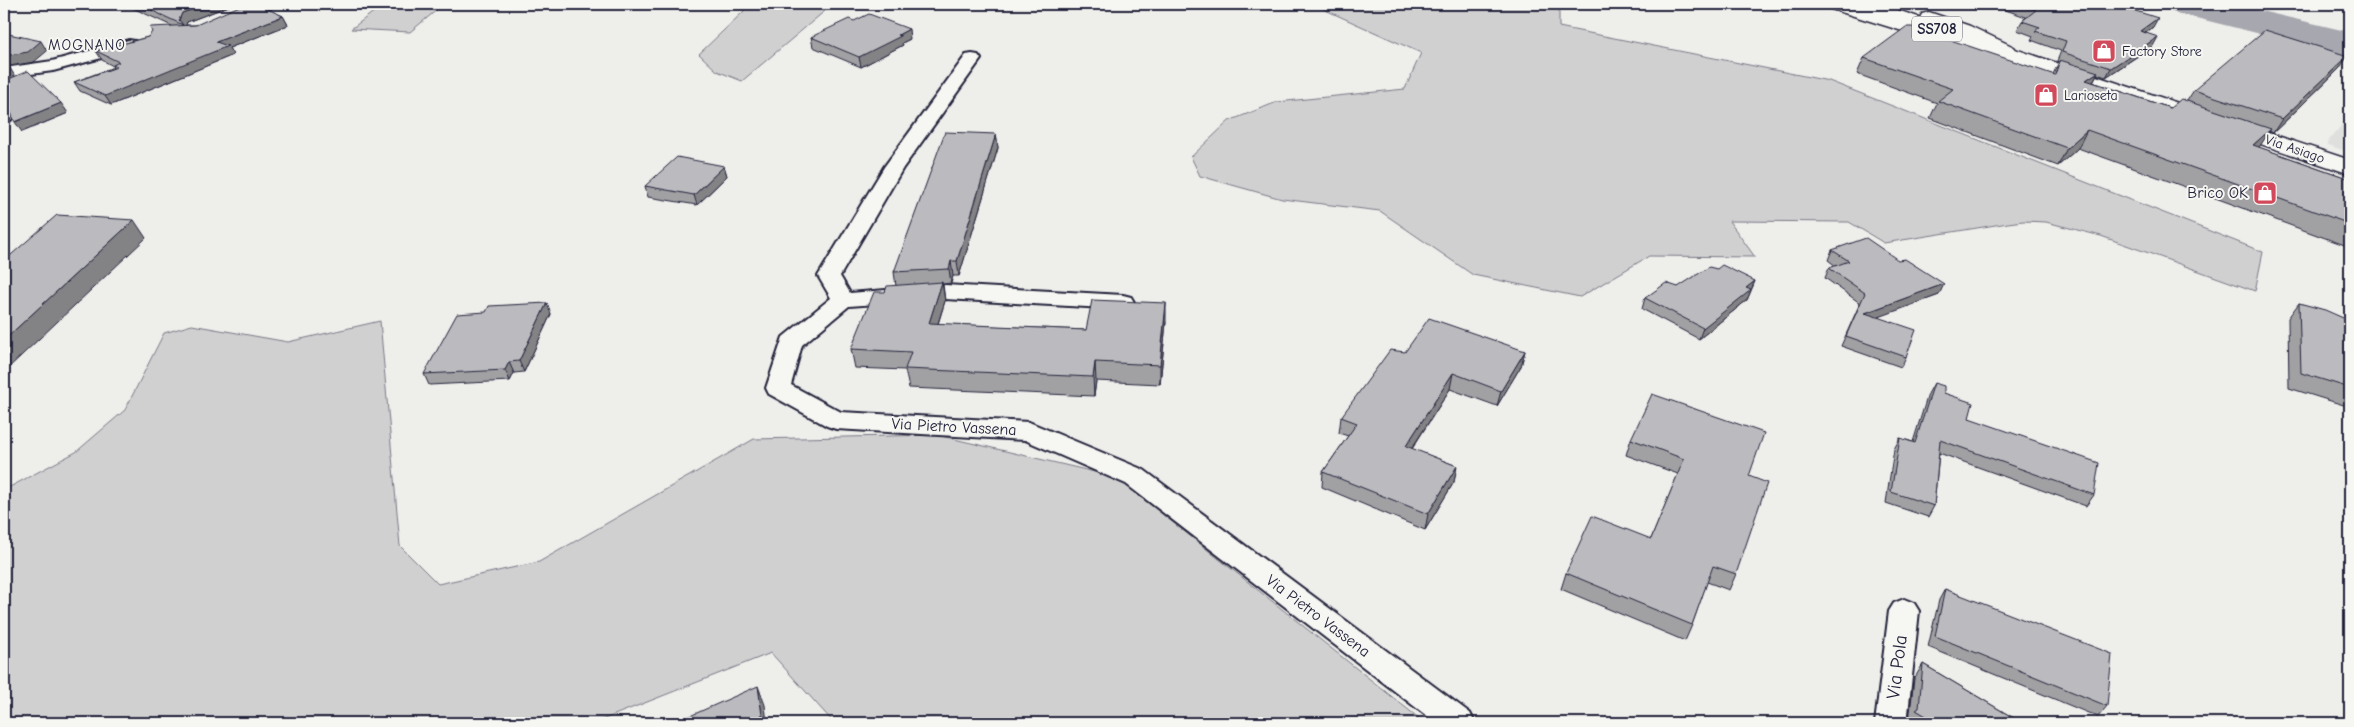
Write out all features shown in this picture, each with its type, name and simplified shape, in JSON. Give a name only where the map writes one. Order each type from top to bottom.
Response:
[{"type":"main road","name":"Via Asiago","points":[[1834,4],[1953,40],[2012,54],[2350,167]]},
{"type":"main road","name":"SS708","points":[[1861,4],[2012,54]]},
{"type":"main road","name":"Via Asiago","points":[[1887,4],[1963,30],[2012,54]]},
{"type":"street","points":[[5,75],[53,66],[148,40]]},
{"type":"street","points":[[972,59],[894,167],[829,276],[843,300],[945,292],[1142,303]]},
{"type":"street","points":[[4,99],[4,116]]},
{"type":"street","name":"Via Pietro Vassena","points":[[843,300],[791,342],[778,388],[836,420],[1028,431],[1135,477],[1459,723]]},
{"type":"street","name":"Via Pola","points":[[1891,723],[1904,612]]},
{"type":"shaded area","points":[[384,4],[444,4],[410,32],[351,29]]},
{"type":"shaded area","points":[[741,4],[833,4],[742,81],[717,71],[699,54],[744,11]]},
{"type":"shaded area","points":[[1312,4],[1559,4],[1559,27],[1829,81],[2263,252],[2255,291],[2101,236],[2046,222],[2023,221],[1884,243],[1849,222],[1729,221],[1755,257],[1649,256],[1580,297],[1473,275],[1380,211],[1282,199],[1200,176],[1191,157],[1229,121],[1277,102],[1405,89],[1421,53]]},
{"type":"shaded area","points":[[2350,115],[2350,153],[2326,144]]},
{"type":"shaded area","points":[[380,321],[400,546],[438,584],[539,562],[754,439],[937,435],[1116,477],[1425,723],[834,723],[771,653],[594,723],[4,723],[4,490],[76,452],[125,410],[164,333],[192,325],[288,342]]},
{"type":"building","points":[[138,4],[207,4],[182,13],[179,20],[183,25]]},
{"type":"building","points":[[244,4],[257,4],[283,16],[216,42],[228,46],[105,96],[74,82],[117,67],[113,65],[119,62],[96,51],[148,37],[152,32],[150,27],[196,25]]},
{"type":"building","points":[[2019,4],[2113,4],[2158,18],[2140,31],[2158,37],[2111,68],[2062,52],[2066,41],[2035,31],[2040,27],[2022,21],[2036,10]]},
{"type":"building","points":[[869,14],[909,29],[898,35],[901,36],[859,57],[811,37],[849,19],[854,21]]},
{"type":"building","points":[[1906,27],[1912,27],[2055,75],[2060,60],[2098,72],[2086,80],[2170,108],[2181,99],[2271,129],[2253,145],[2350,179],[2350,224],[2087,130],[2067,148],[1938,101],[1953,89],[1864,58]]},
{"type":"building","points":[[2265,30],[2348,56],[2282,119],[2194,90]]},
{"type":"building","points":[[4,33],[41,41],[28,52],[4,56]]},
{"type":"building","points":[[28,71],[61,103],[15,122],[8,106],[7,87],[4,81]]},
{"type":"building","points":[[945,132],[996,134],[957,261],[951,261],[949,269],[894,272]]},
{"type":"building","points":[[677,157],[724,166],[694,195],[645,186]]},
{"type":"building","points":[[57,215],[134,220],[4,340],[4,261]]},
{"type":"building","points":[[1866,238],[1898,260],[1905,259],[1944,284],[1865,313],[1916,330],[1906,357],[1846,336],[1865,293],[1829,268],[1849,261],[1832,250]]},
{"type":"building","points":[[1722,265],[1755,281],[1746,288],[1751,290],[1703,328],[1645,298],[1666,283],[1678,287],[1709,267],[1717,269]]},
{"type":"building","points":[[942,282],[929,323],[1086,330],[1092,300],[1166,303],[1160,365],[1095,362],[1093,377],[905,369],[911,352],[851,349],[874,292],[885,292],[887,286]]},
{"type":"building","points":[[547,303],[519,361],[509,362],[505,370],[424,374],[457,314],[486,312],[489,306]]},
{"type":"building","points":[[2299,303],[2325,310],[2350,321],[2350,388],[2301,373]]},
{"type":"building","points":[[1429,318],[1525,351],[1501,391],[1453,373],[1406,446],[1457,466],[1428,514],[1323,472],[1357,423],[1341,417],[1390,350],[1405,352]]},
{"type":"building","points":[[1934,383],[1944,386],[1944,393],[1973,403],[1969,418],[2099,463],[2094,495],[1940,440],[1934,506],[1891,492],[1900,438],[1915,443]]},
{"type":"building","points":[[1652,394],[1764,433],[1749,476],[1767,483],[1736,574],[1713,566],[1692,625],[1566,573],[1592,516],[1651,539],[1684,459],[1631,439]]},
{"type":"building","points":[[1945,589],[2112,654],[2107,706],[1935,636]]},
{"type":"building","points":[[1923,664],[2022,723],[1938,723],[1916,710],[1919,708]]},
{"type":"building","points":[[758,686],[763,723],[674,723]]},
{"type":"waterway","points":[[2185,4],[2350,44]]},
{"type":"place","name":"Factory Store","points":[[2104,51]]},
{"type":"place","name":"Larioseta","points":[[2046,95]]},
{"type":"place","name":"Brico OK","points":[[2265,193]]},
{"type":"district","name":"MOGNANO","points":[[87,45]]}]
